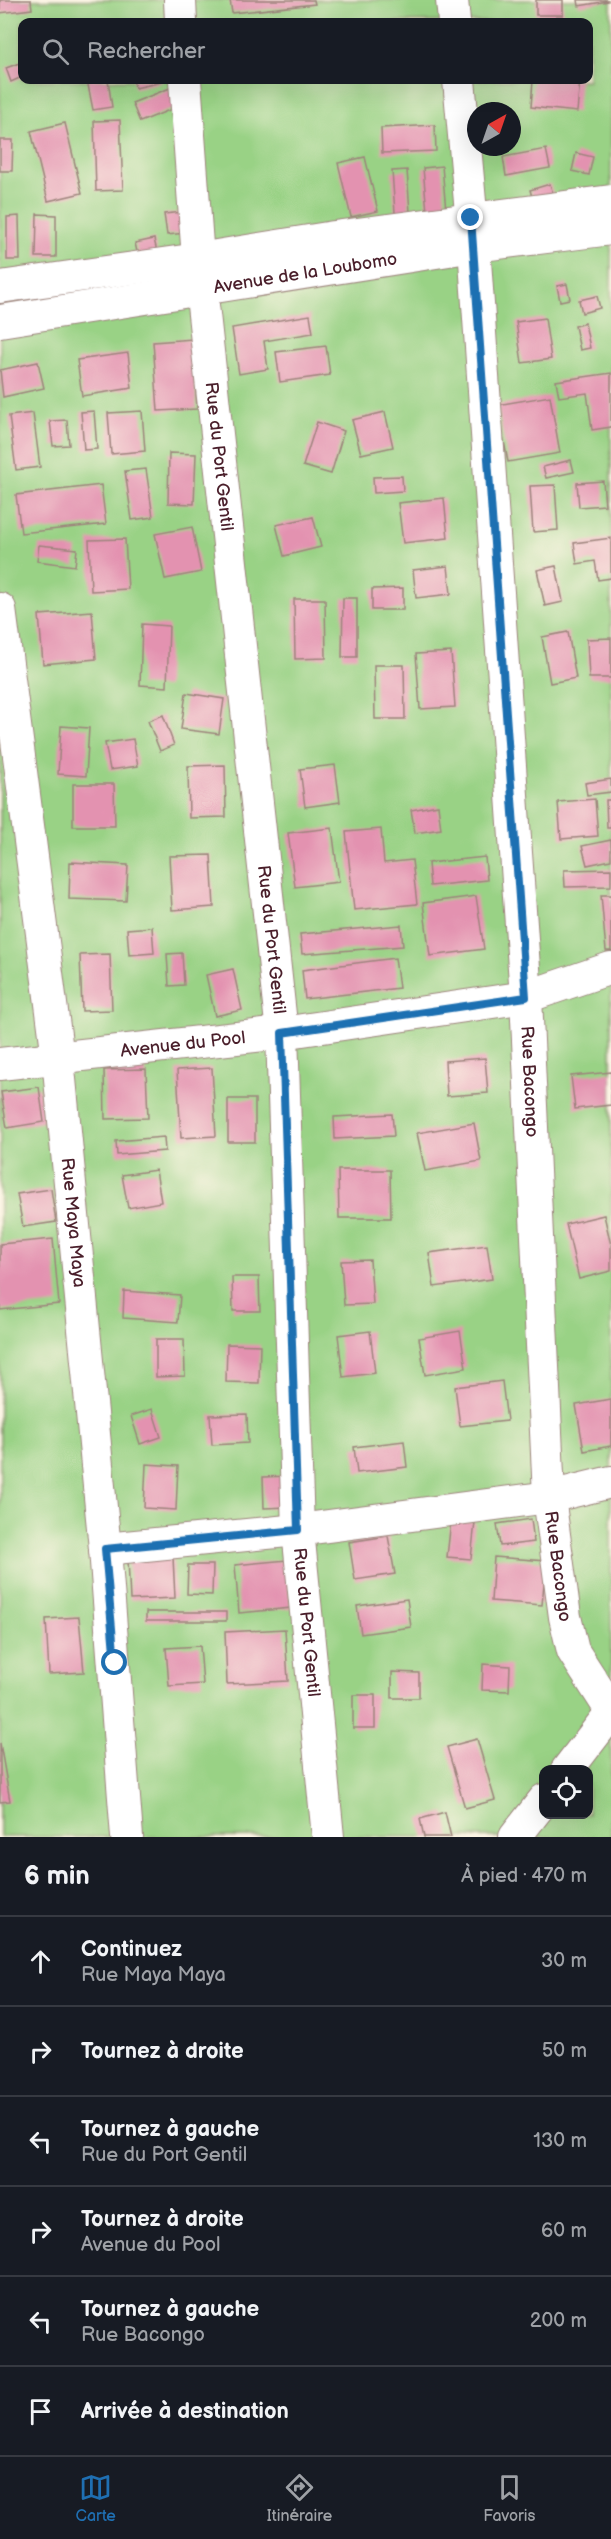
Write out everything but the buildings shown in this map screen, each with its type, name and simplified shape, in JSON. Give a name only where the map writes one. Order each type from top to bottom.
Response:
[{"type":"street","points":[[180,0],[181,18]]},
{"type":"street","points":[[452,0],[454,18]]},
{"type":"street","name":"Rue du Port Gentil","points":[[185,84],[200,274],[282,1033],[298,1530],[328,1837]]},
{"type":"street","name":"Rue Bacongo","points":[[459,84],[472,232],[526,997],[549,1497],[565,1617],[573,1651],[611,1711]]},
{"type":"street","name":"Avenue de la Loubomo","points":[[472,232],[611,201]]},
{"type":"street","name":"Avenue de la Loubomo","points":[[0,321],[200,274],[334,237],[611,229]]},
{"type":"street","name":"Avenue de la Loubomo","points":[[0,287],[200,274]]},
{"type":"street","name":"Rue Maya Maya","points":[[0,609],[58,1058],[105,1549],[127,1837]]},
{"type":"street","name":"Avenue du Pool","points":[[0,1064],[282,1033],[526,997],[611,968]]},
{"type":"street","points":[[105,1549],[298,1530],[549,1497],[611,1482]]},
{"type":"street","points":[[571,1765],[611,1711]]},
{"type":"street","points":[[515,1837],[539,1805]]},
{"type":"green space","points":[[0,0],[611,0],[611,1837],[0,1837]]},
{"type":"route","points":[[115,1663],[105,1549],[298,1530],[282,1033],[526,997],[471,218]]}]
